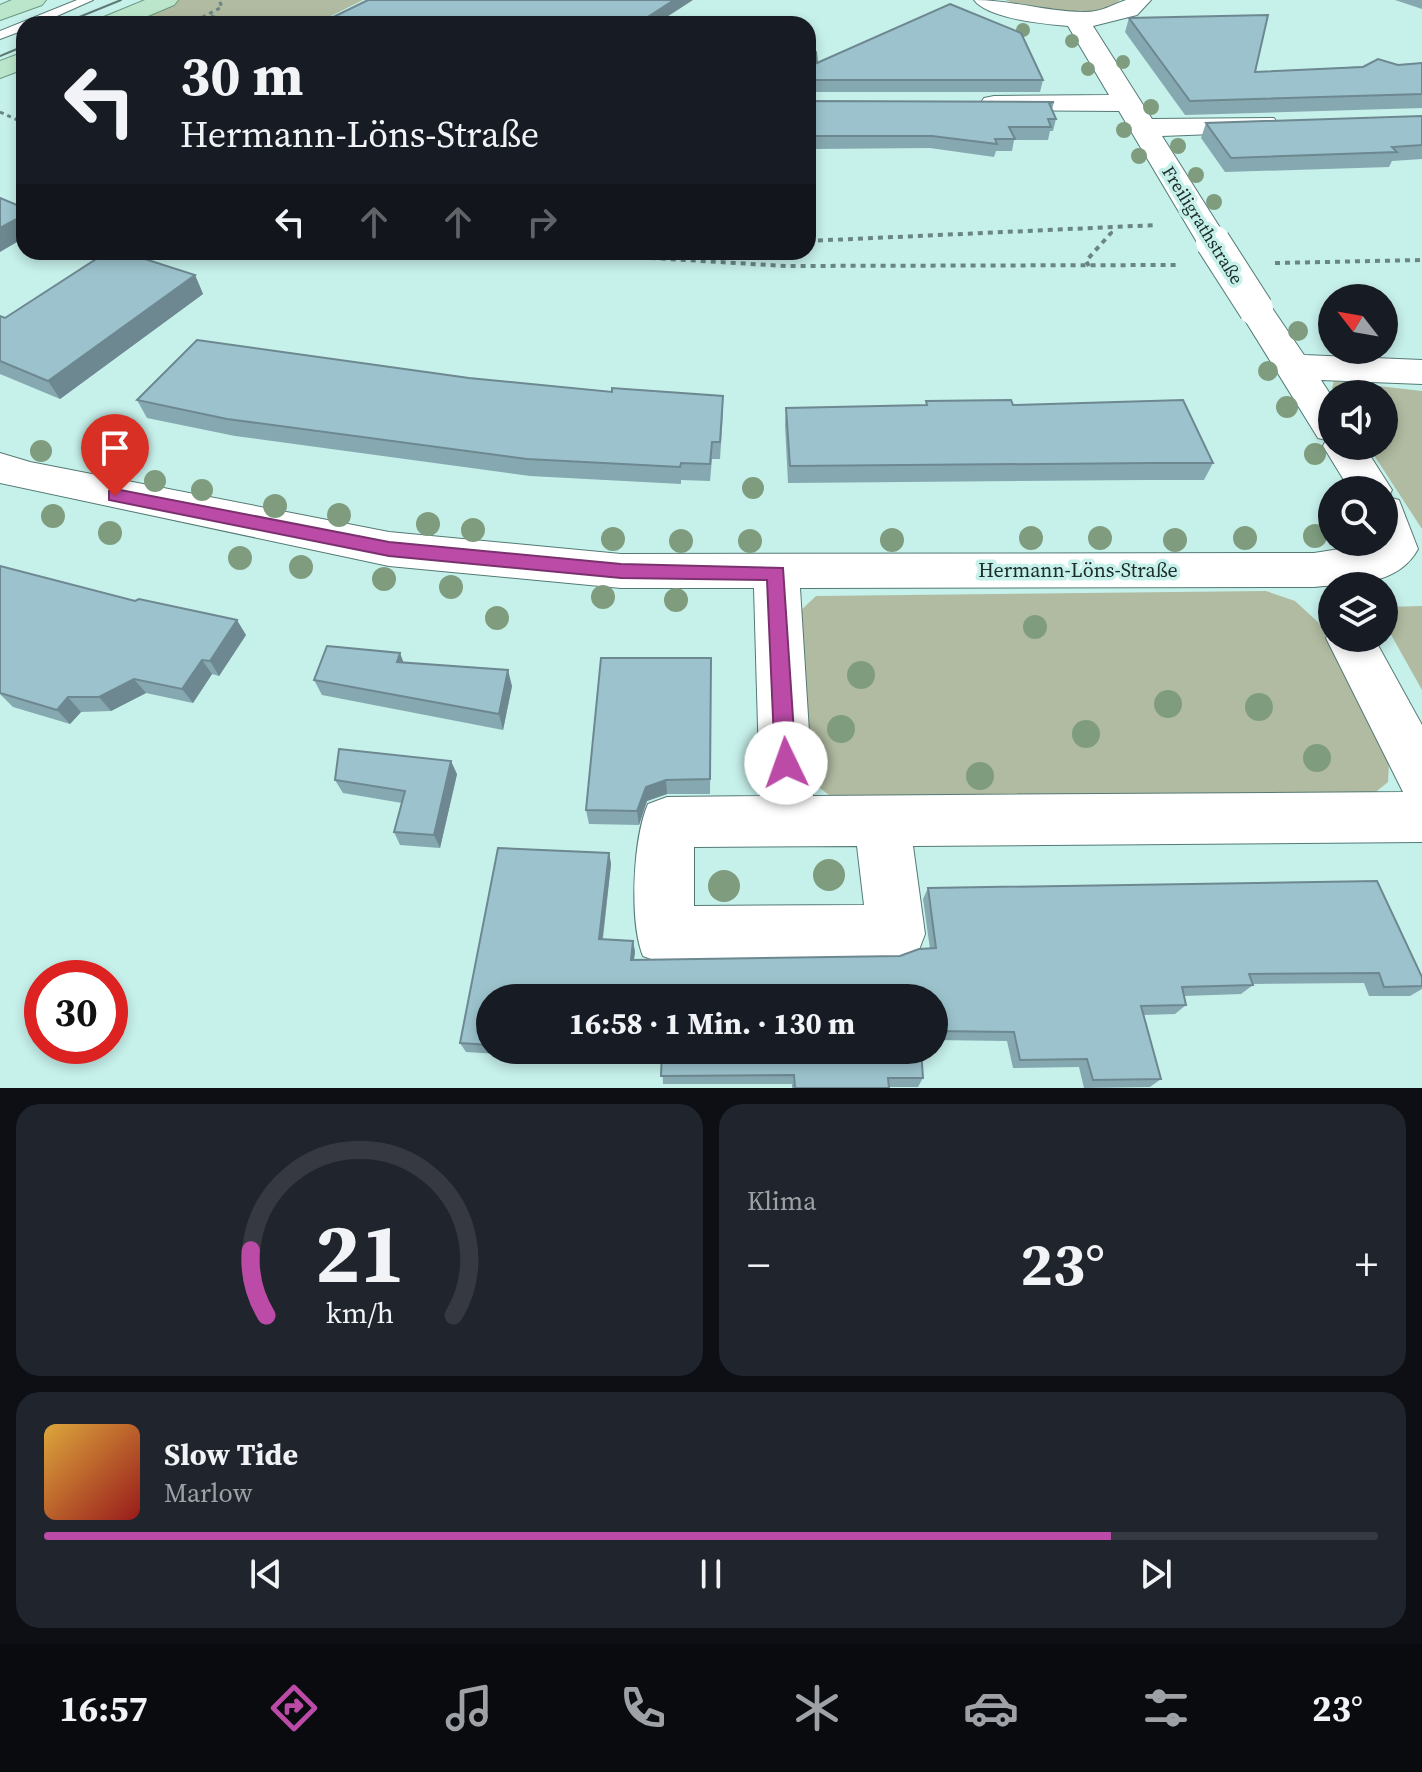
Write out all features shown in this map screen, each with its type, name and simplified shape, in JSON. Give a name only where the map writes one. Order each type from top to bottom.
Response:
[{"type":"main road","points":[[0,28],[34,0]]},
{"type":"main road","points":[[127,16],[166,0]]},
{"type":"street","points":[[986,0],[1012,11],[1077,20],[1117,15],[1135,7],[1139,0]]},
{"type":"street","name":"Freiligrathstraße","points":[[1077,20],[1144,128],[1200,253],[1256,309],[1318,406]]},
{"type":"street","points":[[973,104],[1129,103]]},
{"type":"street","points":[[1144,128],[1289,123]]},
{"type":"street","points":[[1293,367],[1422,372]]},
{"type":"street","name":"Hermann-Löns-Straße","points":[[8,478],[389,549],[621,571],[776,573],[1142,568],[1318,587]]},
{"type":"street","name":"Hermann-Löns-Straße","points":[[1359,572],[1388,556]]},
{"type":"street","points":[[776,573],[788,822]]},
{"type":"street","points":[[1357,652],[1422,776]]},
{"type":"street","points":[[882,821],[896,934],[664,935],[667,822],[1422,817]]},
{"type":"lane","points":[[48,16],[87,0]]},
{"type":"path","points":[[816,241],[1170,224]]},
{"type":"path","points":[[1089,266],[1086,261],[1111,233],[1108,228]]},
{"type":"path","points":[[652,260],[728,266],[1089,266],[1200,253]]},
{"type":"path","points":[[1268,263],[1422,260]]},
{"type":"green space","points":[[174,0],[363,0],[331,16],[137,16]]},
{"type":"green space","points":[[1005,0],[1120,0],[1095,12],[1064,14],[1032,9]]},
{"type":"green space","points":[[1398,388],[1422,391],[1422,529],[1398,492],[1398,476],[1388,476],[1377,460],[1398,460]]},
{"type":"green space","points":[[1266,591],[1295,601],[1318,622],[1318,652],[1334,652],[1389,763],[1388,782],[1372,795],[833,798],[809,780],[798,613],[816,596]]},
{"type":"green space","points":[[1422,606],[1422,690],[1398,647],[1398,607]]},
{"type":"building","points":[[368,0],[674,0],[649,16],[335,16]]},
{"type":"building","points":[[950,4],[1021,33],[1043,80],[816,80],[816,52],[817,63]]},
{"type":"building","points":[[1268,15],[1255,72],[1363,67],[1378,59],[1398,65],[1422,63],[1422,94],[1190,101],[1129,18]]},
{"type":"building","points":[[816,101],[1054,102],[1049,103],[1056,119],[1048,119],[1051,127],[1009,127],[1015,139],[995,139],[997,144],[932,136],[816,136]]},
{"type":"building","points":[[1422,116],[1422,145],[1392,147],[1397,152],[1231,158],[1206,123]]},
{"type":"building","points":[[0,198],[16,205],[16,219],[0,228]]},
{"type":"building","points":[[95,260],[148,260],[195,275],[48,381],[0,361],[0,316],[5,318]]},
{"type":"building","points":[[197,340],[469,378],[612,392],[612,388],[723,396],[720,442],[712,442],[710,464],[681,463],[680,467],[527,459],[227,419],[137,400]]},
{"type":"building","points":[[1011,400],[1013,405],[1183,400],[1213,463],[790,466],[786,408]]},
{"type":"building","points":[[0,566],[135,601],[139,599],[237,620],[210,661],[202,660],[182,689],[134,679],[99,697],[68,697],[57,710],[0,693]]},
{"type":"building","points":[[327,646],[400,653],[397,662],[508,670],[499,714],[314,680]]},
{"type":"building","points":[[601,658],[711,658],[710,779],[666,780],[646,787],[637,811],[586,810]]},
{"type":"building","points":[[339,749],[451,761],[434,835],[394,832],[405,791],[335,780]]},
{"type":"building","points":[[498,848],[609,853],[599,939],[633,941],[631,960],[900,956],[919,949],[936,948],[928,888],[1377,881],[1422,977],[1422,986],[1384,987],[1379,973],[1249,974],[1253,985],[1182,987],[1186,1005],[1141,1006],[1161,1079],[1093,1080],[1087,1059],[1020,1060],[1014,1032],[948,1031],[948,984],[476,984],[476,1044],[460,1043]]},
{"type":"building","points":[[661,1064],[922,1064],[923,1078],[888,1078],[889,1088],[795,1088],[794,1075],[661,1076]]},
{"type":"tram line","points":[[82,16],[121,0]]},
{"type":"tram line","points":[[0,56],[16,49]]},
{"type":"route","points":[[115,496],[389,549],[621,571],[776,573],[786,763]]}]
